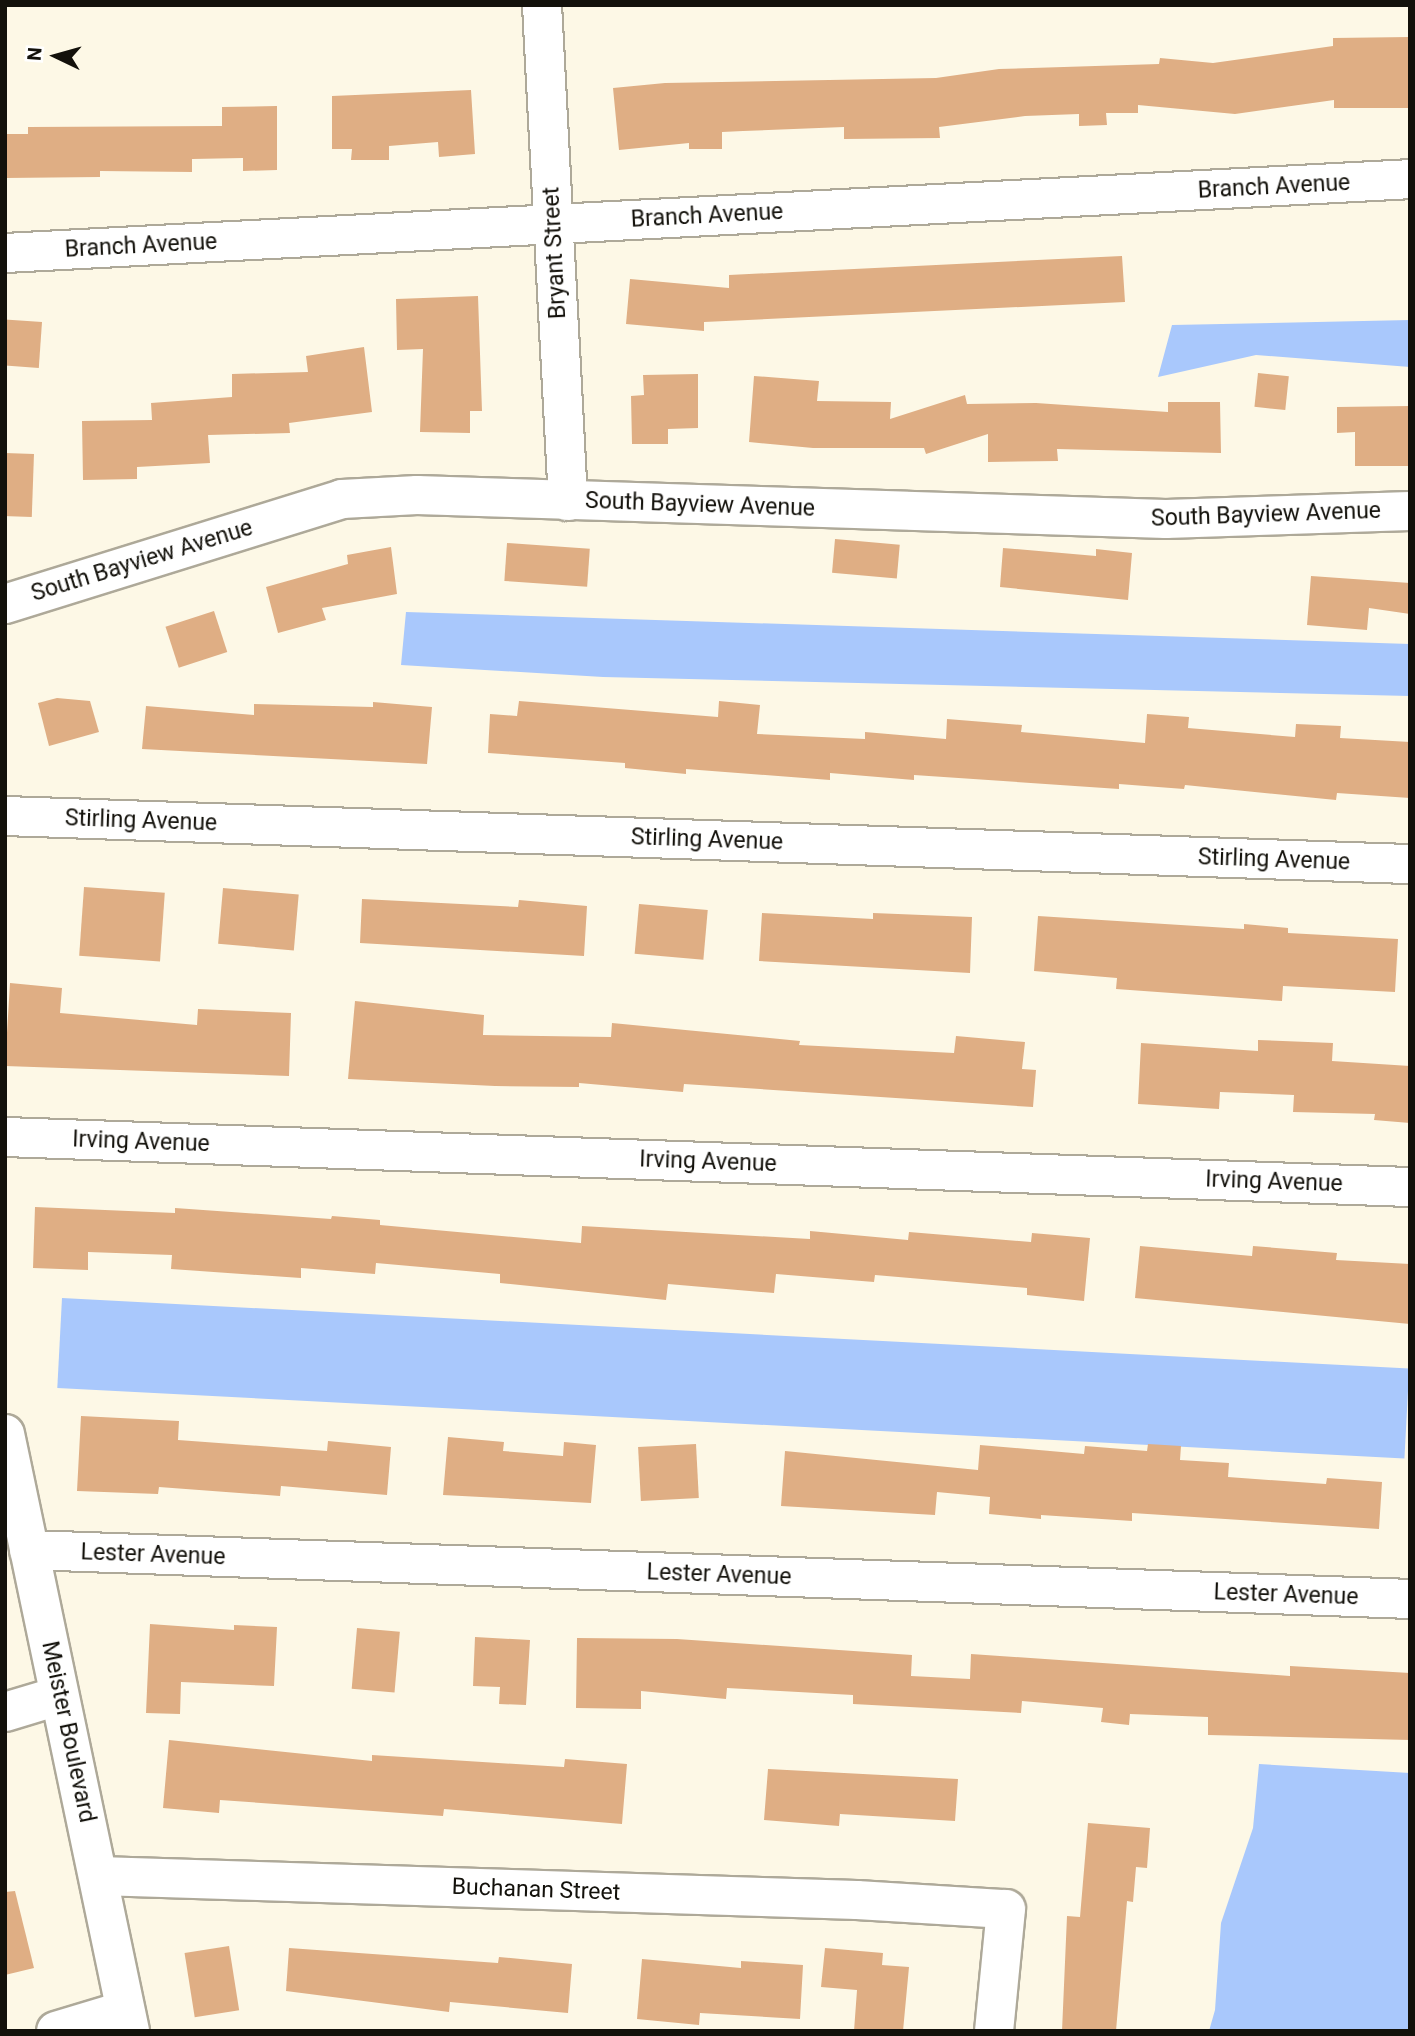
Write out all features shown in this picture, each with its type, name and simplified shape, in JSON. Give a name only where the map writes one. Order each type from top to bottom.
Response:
[{"type":"street","name":"Bryant Street","points":[[542,5],[568,501]]},
{"type":"street","name":"Branch Avenue","points":[[5,253],[1410,180]]},
{"type":"street","name":"South Bayview Avenue","points":[[5,604],[342,499],[416,495],[1167,519],[1410,511]]},
{"type":"street","name":"Stirling Avenue","points":[[5,816],[1410,864]]},
{"type":"street","name":"Irving Avenue","points":[[5,1137],[1410,1187]]},
{"type":"street","name":"Meister Boulevard","points":[[5,1434],[127,2021]]},
{"type":"street","name":"Lester Avenue","points":[[29,1550],[1410,1600]]},
{"type":"street","points":[[5,1712],[58,1696]]},
{"type":"street","name":"Buchanan Street","points":[[99,1876],[1006,1909],[995,2031]]},
{"type":"street","points":[[56,2031],[127,2021]]},
{"type":"water","points":[[1410,320],[1410,367],[1256,355],[1158,377],[1172,325]]},
{"type":"water","points":[[406,612],[1410,644],[1410,696],[603,677],[401,665]]},
{"type":"water","points":[[62,1298],[1409,1369],[1404,1458],[57,1388]]},
{"type":"water","points":[[1259,1764],[1410,1773],[1410,2031],[1209,2031],[1215,2010],[1221,1923],[1253,1828]]},
{"type":"building","points":[[1410,37],[1410,108],[1334,108],[1334,100],[1235,114],[1138,105],[1138,113],[1106,113],[1107,125],[1079,126],[1079,114],[1025,116],[939,127],[940,138],[844,139],[844,127],[722,132],[722,149],[689,149],[689,143],[619,150],[613,88],[665,83],[936,78],[999,69],[1159,64],[1160,58],[1213,63],[1333,46],[1333,38]]},
{"type":"building","points":[[471,90],[475,154],[439,157],[438,142],[389,146],[389,160],[351,160],[352,149],[332,149],[332,96]]},
{"type":"building","points":[[277,106],[277,170],[243,171],[243,158],[192,159],[192,172],[100,171],[100,177],[5,178],[5,134],[28,134],[28,127],[222,126],[222,107]]},
{"type":"building","points":[[1122,256],[1125,302],[704,322],[704,331],[626,324],[630,279],[729,288],[729,275]]},
{"type":"building","points":[[478,296],[482,411],[470,411],[470,433],[420,432],[423,349],[397,350],[396,299]]},
{"type":"building","points":[[5,319],[42,322],[39,368],[5,366]]},
{"type":"building","points":[[364,347],[372,412],[289,423],[290,433],[208,435],[210,463],[137,467],[137,479],[83,480],[82,421],[152,420],[151,403],[232,397],[232,374],[308,372],[306,356]]},
{"type":"building","points":[[1258,373],[1289,376],[1285,410],[1254,407]]},
{"type":"building","points":[[698,374],[698,428],[668,429],[668,444],[632,444],[631,396],[644,395],[643,375]]},
{"type":"building","points":[[754,376],[819,381],[817,401],[891,402],[890,419],[965,395],[967,404],[1036,403],[1168,412],[1168,402],[1220,402],[1221,453],[1057,449],[1058,461],[988,462],[988,434],[926,454],[924,448],[813,448],[749,442]]},
{"type":"building","points":[[1410,406],[1410,466],[1355,466],[1355,432],[1337,433],[1337,407]]},
{"type":"building","points":[[5,453],[34,454],[32,517],[5,516]]},
{"type":"building","points":[[835,539],[900,545],[897,579],[832,573]]},
{"type":"building","points":[[507,543],[590,549],[587,587],[504,581]]},
{"type":"building","points":[[391,547],[397,594],[322,608],[326,620],[278,633],[266,587],[348,564],[347,555]]},
{"type":"building","points":[[1003,548],[1096,556],[1096,549],[1132,553],[1128,600],[1000,587]]},
{"type":"building","points":[[1311,576],[1410,583],[1410,614],[1369,608],[1367,630],[1307,625]]},
{"type":"building","points":[[214,611],[227,652],[179,668],[165,627]]},
{"type":"building","points":[[57,698],[90,701],[99,732],[49,746],[38,703]]},
{"type":"building","points":[[519,701],[718,717],[719,701],[760,705],[757,734],[865,739],[865,732],[946,739],[947,719],[1022,725],[1021,732],[1145,743],[1147,714],[1189,717],[1188,728],[1295,737],[1296,724],[1341,726],[1340,738],[1410,742],[1410,798],[1337,793],[1336,800],[1185,785],[1184,789],[1119,784],[1119,789],[914,775],[914,780],[830,773],[830,780],[686,769],[686,774],[625,768],[625,763],[488,753],[490,714],[517,716]]},
{"type":"building","points":[[373,702],[432,707],[427,764],[142,749],[146,706],[254,715],[254,704],[373,707]]},
{"type":"building","points":[[84,887],[165,893],[160,961],[79,956]]},
{"type":"building","points":[[223,888],[299,895],[294,950],[218,944]]},
{"type":"building","points":[[362,899],[518,907],[519,900],[587,906],[584,956],[360,943]]},
{"type":"building","points":[[639,904],[708,910],[703,960],[635,954]]},
{"type":"building","points":[[762,913],[873,919],[873,913],[972,917],[970,973],[759,961]]},
{"type":"building","points":[[1038,916],[1244,929],[1244,924],[1288,928],[1288,933],[1398,939],[1395,992],[1283,986],[1282,1001],[1116,989],[1117,978],[1034,971]]},
{"type":"building","points":[[10,983],[62,988],[60,1013],[197,1025],[198,1009],[291,1013],[289,1076],[5,1066]]},
{"type":"building","points":[[355,1001],[484,1015],[483,1035],[611,1037],[612,1023],[800,1041],[799,1045],[954,1053],[956,1036],[1025,1042],[1022,1069],[1036,1070],[1033,1107],[684,1084],[683,1092],[579,1083],[579,1087],[495,1086],[348,1079]]},
{"type":"building","points":[[1258,1040],[1333,1043],[1332,1061],[1410,1066],[1410,1123],[1374,1120],[1375,1114],[1293,1112],[1294,1095],[1220,1092],[1219,1109],[1138,1104],[1141,1043],[1258,1051]]},
{"type":"building","points":[[35,1207],[175,1213],[175,1208],[331,1219],[332,1216],[380,1220],[380,1225],[581,1243],[582,1226],[810,1239],[810,1231],[908,1240],[909,1232],[1031,1242],[1032,1233],[1090,1238],[1084,1301],[1027,1295],[1027,1288],[875,1275],[874,1282],[776,1274],[774,1293],[668,1284],[666,1300],[500,1283],[500,1274],[376,1263],[375,1274],[301,1268],[301,1278],[171,1269],[172,1255],[88,1252],[88,1270],[33,1268]]},
{"type":"building","points":[[1140,1246],[1252,1256],[1253,1246],[1337,1253],[1336,1260],[1410,1264],[1410,1324],[1135,1298]]},
{"type":"building","points":[[81,1416],[179,1421],[178,1440],[327,1451],[328,1441],[391,1447],[387,1495],[281,1486],[280,1496],[159,1487],[158,1494],[77,1491]]},
{"type":"building","points":[[448,1437],[504,1442],[503,1451],[563,1456],[564,1442],[596,1445],[591,1503],[443,1495]]},
{"type":"building","points":[[696,1444],[699,1498],[641,1501],[638,1447]]},
{"type":"building","points":[[1148,1444],[1181,1446],[1180,1460],[1229,1463],[1228,1477],[1326,1484],[1327,1478],[1382,1482],[1379,1529],[1132,1513],[1132,1521],[1041,1515],[1041,1519],[989,1514],[990,1497],[937,1492],[935,1515],[781,1506],[785,1451],[978,1470],[980,1445],[1084,1454],[1085,1446],[1147,1451]]},
{"type":"building","points":[[150,1624],[234,1630],[234,1625],[277,1627],[274,1686],[181,1682],[180,1714],[146,1713]]},
{"type":"building","points":[[357,1628],[400,1632],[395,1693],[352,1689]]},
{"type":"building","points":[[475,1637],[530,1640],[526,1705],[499,1704],[500,1687],[473,1686]]},
{"type":"building","points":[[577,1638],[677,1639],[912,1655],[911,1676],[970,1679],[971,1654],[1290,1676],[1290,1666],[1410,1673],[1410,1740],[1208,1735],[1208,1717],[1130,1714],[1129,1725],[1101,1722],[1103,1708],[1022,1701],[1021,1713],[853,1704],[853,1695],[727,1688],[726,1699],[641,1691],[641,1709],[576,1708]]},
{"type":"building","points":[[169,1740],[372,1761],[372,1755],[564,1767],[565,1759],[627,1764],[622,1824],[444,1809],[443,1816],[220,1800],[219,1813],[163,1808]]},
{"type":"building","points":[[768,1769],[958,1779],[955,1821],[840,1814],[839,1826],[764,1820]]},
{"type":"building","points":[[1088,1823],[1150,1828],[1147,1868],[1136,1867],[1133,1902],[1127,1901],[1116,2031],[1062,2031],[1067,1916],[1080,1917]]},
{"type":"building","points":[[15,1891],[34,1968],[5,1975],[5,1892]]},
{"type":"building","points":[[229,1946],[239,2010],[195,2017],[185,1953]]},
{"type":"building","points":[[289,1948],[498,1963],[499,1957],[572,1964],[568,2013],[450,2002],[449,2012],[286,1991]]},
{"type":"building","points":[[825,1948],[883,1953],[882,1965],[909,1967],[903,2031],[854,2031],[857,1990],[821,1987]]},
{"type":"building","points":[[642,1959],[741,1968],[741,1961],[803,1965],[800,2019],[700,2013],[699,2025],[637,2019]]}]
